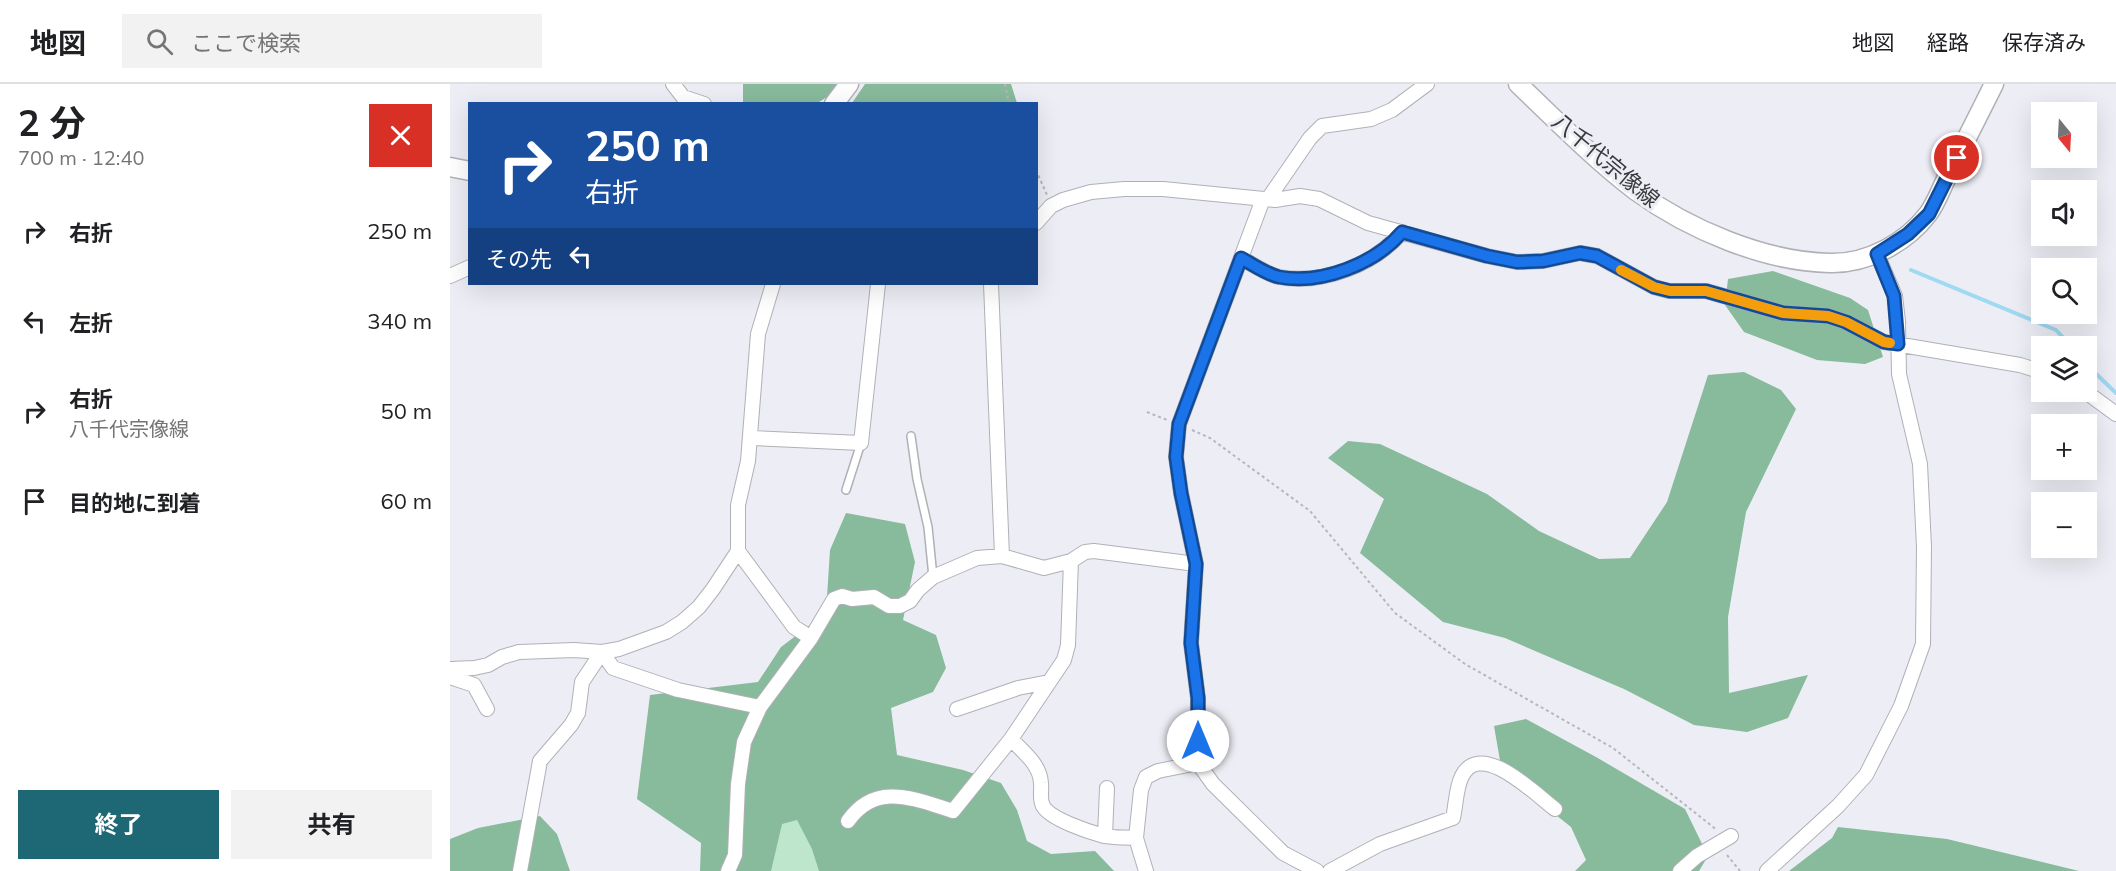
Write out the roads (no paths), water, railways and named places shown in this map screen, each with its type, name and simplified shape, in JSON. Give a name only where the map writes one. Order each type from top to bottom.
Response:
[{"type":"main road","points":[[836,102],[849,84]]},
{"type":"main road","name":"八千代宗像線","points":[[1518,84],[1590,152],[1629,184],[1681,219],[1722,238],[1796,260],[1832,264],[1877,254],[1908,234],[1929,214],[1995,84]]},
{"type":"main road","points":[[450,167],[468,171]]},
{"type":"street","points":[[673,84],[683,97],[698,102]]},
{"type":"street","points":[[1317,871],[1283,853],[1213,784],[1198,763],[1198,698],[1191,643],[1196,564],[1176,457],[1179,424],[1241,258],[1266,199],[1310,138],[1322,126],[1371,118],[1392,110],[1427,84]]},
{"type":"street","points":[[1038,221],[1051,206],[1091,192],[1163,189],[1266,199],[1300,196],[1319,199],[1368,223],[1487,256],[1517,262],[1543,261],[1580,253],[1597,256],[1654,287],[1670,291],[1706,291],[1783,313],[1828,316],[1846,322],[1884,342],[2031,368]]},
{"type":"street","points":[[1241,258],[1277,276],[1304,278],[1339,272],[1362,264],[1391,245],[1402,232]]},
{"type":"street","points":[[1767,871],[1838,806],[1866,775],[1901,706],[1923,644],[1924,547],[1920,464],[1899,374],[1894,296],[1877,254]]},
{"type":"street","points":[[450,276],[468,268]]},
{"type":"street","points":[[450,669],[488,665],[502,657],[519,652],[574,650],[602,652],[641,642],[666,632],[699,607],[738,551],[738,505],[751,438],[758,334],[773,285]]},
{"type":"street","points":[[751,438],[861,443],[878,285]]},
{"type":"street","points":[[991,285],[988,405],[1002,556]]},
{"type":"street","points":[[2097,400],[2116,414]]},
{"type":"street","points":[[738,551],[794,627],[811,638]]},
{"type":"street","points":[[728,871],[735,855],[740,761],[744,742],[760,707],[811,638],[834,599],[874,597],[889,606],[900,606],[910,601],[933,577],[977,558],[1002,556],[1044,568],[1071,561],[1085,552],[1094,551],[1196,564]]},
{"type":"street","points":[[848,821],[855,811],[872,799],[887,795],[912,798],[953,811],[1011,739],[1064,660],[1068,645],[1071,561]]},
{"type":"street","points":[[602,652],[613,668],[678,690],[760,707]]},
{"type":"street","points":[[519,871],[540,761],[571,726],[578,713],[582,682],[602,652]]},
{"type":"street","points":[[450,677],[474,685],[487,709]]},
{"type":"street","points":[[957,709],[1018,688],[1049,682]]},
{"type":"street","points":[[1011,739],[1037,766],[1041,783],[1040,800],[1044,808],[1080,828],[1106,836],[1136,838]]},
{"type":"street","points":[[1330,871],[1380,844],[1453,818],[1461,778],[1469,766],[1477,762],[1489,764],[1509,773],[1555,809]]},
{"type":"street","points":[[1146,871],[1136,838],[1141,790],[1146,777],[1158,771],[1198,763]]},
{"type":"street","points":[[1106,836],[1107,788]]},
{"type":"street","points":[[1680,871],[1697,856],[1727,839]]},
{"type":"lane","points":[[911,436],[917,479],[928,527],[933,577]]},
{"type":"lane","points":[[846,490],[861,443]]},
{"type":"waterway","points":[[1911,270],[2056,330],[2062,336]]},
{"type":"waterway","points":[[2097,375],[2116,393]]}]
